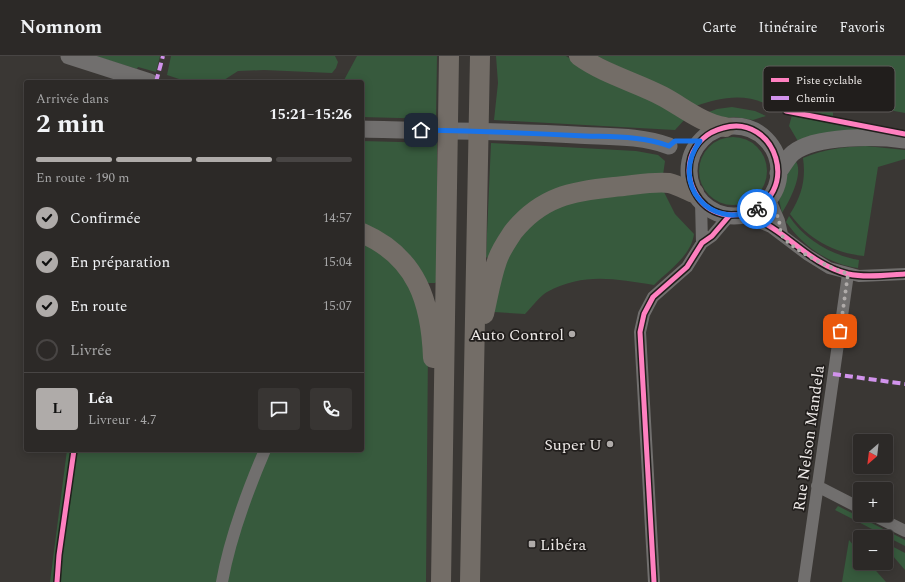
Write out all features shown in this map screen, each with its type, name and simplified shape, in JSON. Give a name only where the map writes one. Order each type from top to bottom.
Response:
[{"type":"main road","points":[[441,582],[449,56]]},
{"type":"main road","points":[[470,582],[480,56]]},
{"type":"main road","points":[[579,56],[603,70],[663,97],[703,120],[714,125],[725,127]]},
{"type":"main road","points":[[474,361],[497,260],[510,237],[529,215],[550,201],[563,195],[587,190],[667,183],[698,197]]},
{"type":"main road","points":[[364,234],[382,243],[396,255],[406,265],[422,290],[427,304],[432,340],[433,379],[443,405]]},
{"type":"street","points":[[69,56],[143,80]]},
{"type":"street","points":[[654,582],[640,332],[644,314],[653,297],[687,266],[702,243],[736,215],[758,209],[769,198],[776,186],[778,173],[775,154],[764,138],[747,128],[725,127],[707,135],[700,141],[692,155],[689,171]]},
{"type":"street","points":[[364,128],[522,132],[646,139],[669,146]]},
{"type":"street","points":[[778,173],[792,154],[798,150],[820,143],[857,138],[905,140]]},
{"type":"street","points":[[669,146],[675,141],[700,141]]},
{"type":"street","points":[[669,146],[671,152],[689,171],[698,197],[702,243]]},
{"type":"street","points":[[698,197],[714,211],[736,215],[764,223],[782,234],[797,248],[829,268],[859,276],[905,274]]},
{"type":"street","points":[[769,198],[779,221],[782,234]]},
{"type":"street","name":"Rue Nelson Mandela","points":[[804,582],[848,274]]},
{"type":"street","points":[[222,582],[225,565],[239,520],[253,478],[264,452]]},
{"type":"street","points":[[817,486],[853,504]]},
{"type":"street","points":[[887,522],[905,531]]},
{"type":"green space","points":[[95,56],[160,56],[156,72],[138,67],[137,69]]},
{"type":"green space","points":[[171,56],[335,56],[338,62],[332,73],[264,70],[238,71],[224,80],[182,80],[167,75]]},
{"type":"green space","points":[[357,56],[437,56],[436,119],[364,117],[364,80],[344,80]]},
{"type":"green space","points":[[496,56],[566,56],[591,72],[686,118],[675,130],[494,120],[498,83]]},
{"type":"green space","points":[[597,56],[905,56],[905,113],[895,111],[895,66],[763,66],[763,103],[753,99],[724,98],[696,106]]},
{"type":"green space","points":[[732,107],[755,111],[766,116],[753,120],[735,117],[719,119],[706,113],[717,109]]},
{"type":"green space","points":[[794,112],[832,112],[833,119]]},
{"type":"green space","points":[[792,115],[879,131],[799,143],[789,126]]},
{"type":"green space","points":[[733,137],[746,140],[757,147],[764,158],[767,171],[764,184],[757,195],[746,202],[733,205],[720,202],[709,195],[702,184],[699,171],[702,158],[709,147],[720,140]]},
{"type":"green space","points":[[364,141],[437,143],[438,280],[435,283],[427,283],[428,346],[426,582],[50,582],[67,452],[364,452]]},
{"type":"green space","points":[[491,143],[636,151],[658,155],[665,161],[663,175],[562,189],[490,259],[486,257]]},
{"type":"green space","points":[[866,146],[905,150],[905,159],[878,167],[864,256],[842,252],[822,243],[805,231],[790,214],[798,200],[802,187],[804,173],[803,158],[819,152],[834,149]]},
{"type":"green space","points":[[795,160],[798,165],[797,179],[792,195],[782,213],[779,200],[784,189],[789,166]]},
{"type":"green space","points":[[642,191],[664,192],[675,214],[694,234],[689,249],[684,256],[654,285],[613,279],[587,279],[561,286],[547,292],[538,299],[525,314],[494,312],[505,258],[538,216],[577,199]]},
{"type":"green space","points":[[789,216],[795,225],[820,245],[838,254],[859,260],[858,268],[836,262],[808,246],[786,222]]},
{"type":"green space","points":[[838,506],[853,514],[853,519],[835,510]]},
{"type":"green space","points":[[858,522],[870,522],[885,530],[874,530]]},
{"type":"green space","points":[[893,534],[905,540],[905,546],[893,540]]},
{"type":"green space","points":[[849,540],[853,545],[853,570],[875,570],[886,582],[842,582]]},
{"type":"green space","points":[[893,547],[905,553],[905,570],[893,556]]},
{"type":"marked path","points":[[157,80],[163,56]]},
{"type":"marked path","points":[[833,374],[905,384]]},
{"type":"cycle path","points":[[791,112],[905,134]]},
{"type":"cycle path","points":[[743,215],[762,205],[773,191],[778,174],[776,158],[769,143],[757,132],[741,126],[723,128],[712,132],[699,142],[693,152],[689,166],[691,184],[700,200],[706,206],[713,211],[722,214],[743,215],[761,221],[776,230],[815,259],[836,270],[862,276],[905,274]]},
{"type":"cycle path","points":[[654,582],[640,332],[644,314],[653,297],[687,267],[702,243],[712,236],[729,216]]},
{"type":"cycle path","points":[[57,582],[59,555],[74,452]]},
{"type":"way so far","points":[[757,209],[769,198],[779,221],[782,234],[786,238],[797,248],[829,268],[848,274],[840,331]]},
{"type":"place","name":"Auto Control","points":[[572,334]]},
{"type":"place","name":"Super U","points":[[610,444]]},
{"type":"place","name":"Libéra","points":[[532,544]]},
{"type":"route","points":[[421,130],[522,132],[646,139],[669,146],[675,141],[700,141],[692,155],[689,171],[694,193],[707,207],[721,214],[736,216],[743,215],[757,209]]}]
